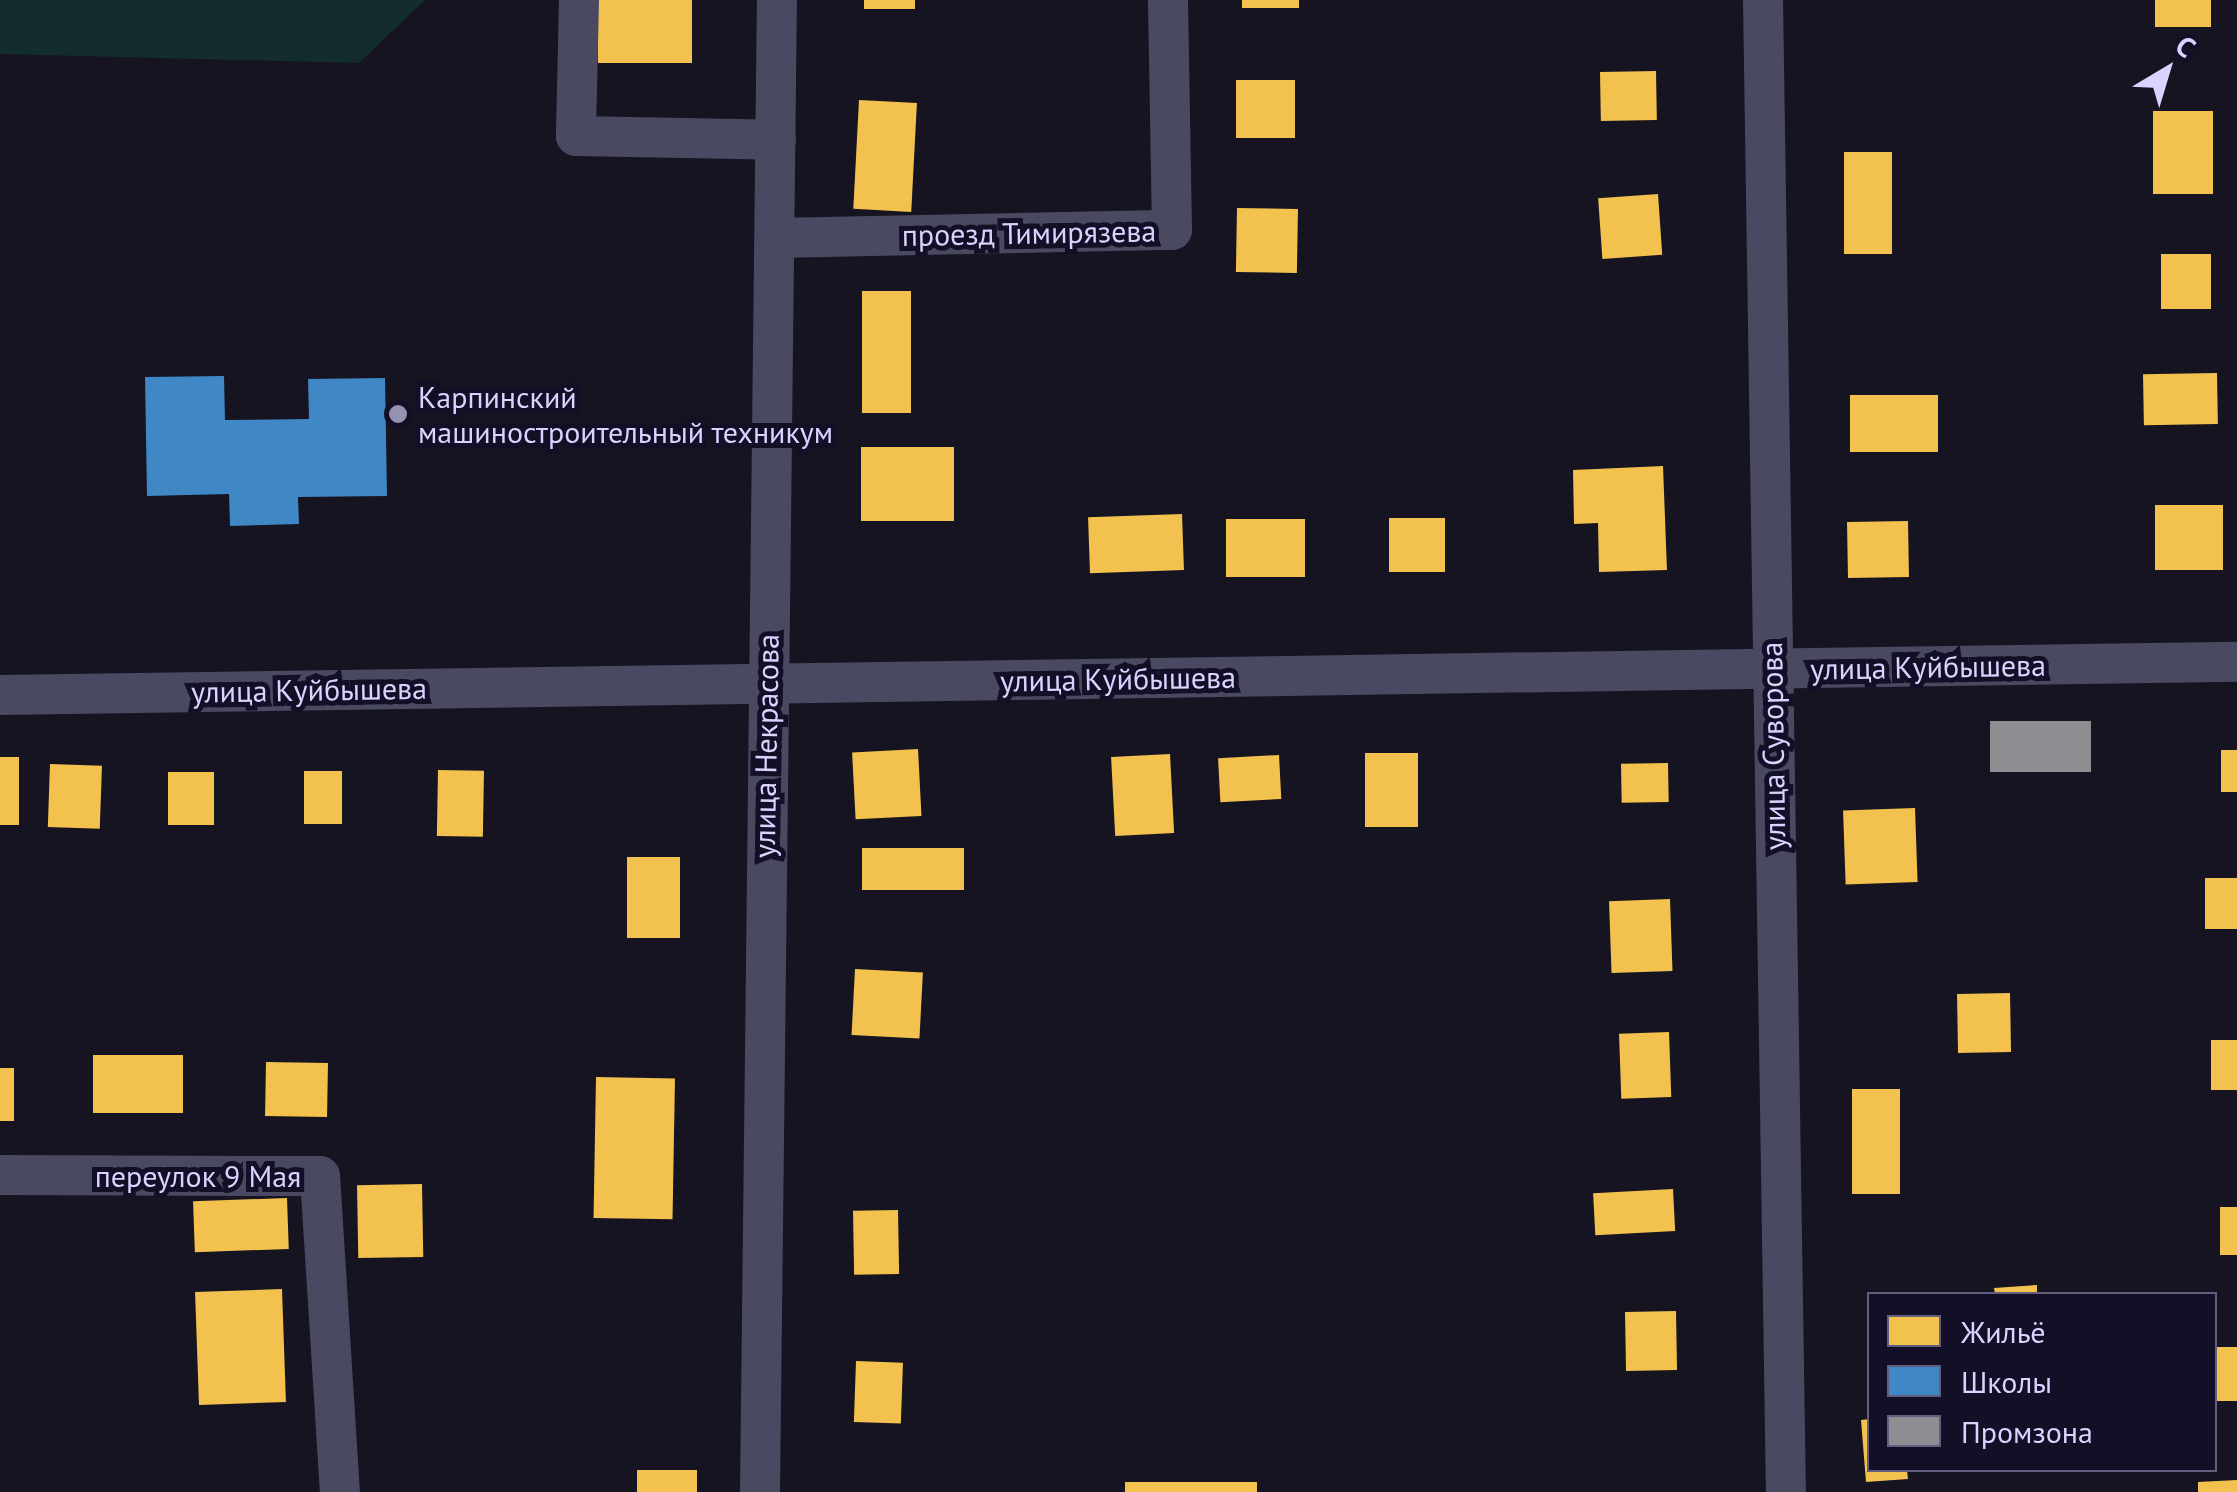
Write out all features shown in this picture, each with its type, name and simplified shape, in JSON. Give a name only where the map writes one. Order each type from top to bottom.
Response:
[{"type":"street","points":[[579,0],[576,136],[776,140]]},
{"type":"street","name":"улица Некрасова","points":[[760,1492],[766,683],[777,0]]},
{"type":"street","name":"проезд Тимирязева","points":[[776,238],[1172,230],[1168,0]]},
{"type":"street","name":"улица Суворова","points":[[1763,0],[1786,1492]]},
{"type":"street","name":"улица Куйбышева","points":[[0,695],[2237,662]]},
{"type":"street","name":"переулок 9 Мая","points":[[0,1175],[320,1176],[340,1492]]},
{"type":"green space","points":[[0,0],[425,0],[359,63],[0,54]]},
{"type":"building: Жильё","points":[[598,0],[692,0],[692,63],[598,63]]},
{"type":"building: Жильё","points":[[864,0],[915,0],[915,9],[864,9]]},
{"type":"building: Жильё","points":[[1242,0],[1299,0],[1299,8],[1242,8]]},
{"type":"building: Жильё","points":[[2155,0],[2211,0],[2211,27],[2155,27]]},
{"type":"building: Жильё","points":[[1656,71],[1657,120],[1601,121],[1600,72]]},
{"type":"building: Жильё","points":[[1236,80],[1295,80],[1295,138],[1236,138]]},
{"type":"building: Жильё","points":[[859,100],[917,103],[911,212],[853,209]]},
{"type":"building: Жильё","points":[[2153,111],[2213,111],[2213,194],[2153,194]]},
{"type":"building: Жильё","points":[[1844,152],[1892,152],[1892,254],[1844,254]]},
{"type":"building: Жильё","points":[[1658,194],[1662,255],[1602,259],[1598,198]]},
{"type":"building: Жильё","points":[[1237,208],[1298,209],[1297,273],[1236,272]]},
{"type":"building: Жильё","points":[[2161,254],[2211,254],[2211,309],[2161,309]]},
{"type":"building: Жильё","points":[[862,291],[911,291],[911,413],[862,413]]},
{"type":"building: Жильё","points":[[2217,373],[2218,424],[2144,425],[2143,374]]},
{"type":"building: Жильё","points":[[1850,395],[1938,395],[1938,452],[1850,452]]},
{"type":"building: Жильё","points":[[861,447],[954,447],[954,521],[861,521]]},
{"type":"building: Жильё","points":[[1663,466],[1667,570],[1599,572],[1598,523],[1574,524],[1573,470]]},
{"type":"building: Жильё","points":[[2155,505],[2223,505],[2223,570],[2155,570]]},
{"type":"building: Жильё","points":[[1182,514],[1184,570],[1090,573],[1088,517]]},
{"type":"building: Жильё","points":[[1389,518],[1445,518],[1445,572],[1389,572]]},
{"type":"building: Жильё","points":[[1226,519],[1305,519],[1305,577],[1226,577]]},
{"type":"building: Жильё","points":[[1908,521],[1909,577],[1848,578],[1847,522]]},
{"type":"building: Жильё","points":[[918,749],[922,816],[856,819],[852,752]]},
{"type":"building: Жильё","points":[[2221,750],[2237,750],[2237,792],[2221,792]]},
{"type":"building: Жильё","points":[[1365,753],[1418,753],[1418,827],[1365,827]]},
{"type":"building: Жильё","points":[[1170,754],[1174,833],[1115,836],[1111,757]]},
{"type":"building: Жильё","points":[[1279,755],[1281,799],[1220,802],[1218,758]]},
{"type":"building: Жильё","points":[[0,757],[19,757],[19,825],[0,825]]},
{"type":"building: Жильё","points":[[1668,763],[1669,802],[1622,803],[1621,764]]},
{"type":"building: Жильё","points":[[50,764],[102,766],[100,829],[48,827]]},
{"type":"building: Жильё","points":[[438,770],[484,771],[483,837],[437,836]]},
{"type":"building: Жильё","points":[[304,771],[342,771],[342,824],[304,824]]},
{"type":"building: Жильё","points":[[168,772],[214,772],[214,825],[168,825]]},
{"type":"building: Жильё","points":[[1915,808],[1918,882],[1846,884],[1843,811]]},
{"type":"building: Жильё","points":[[862,848],[964,848],[964,890],[862,890]]},
{"type":"building: Жильё","points":[[627,857],[680,857],[680,938],[627,938]]},
{"type":"building: Жильё","points":[[2205,878],[2237,878],[2237,929],[2205,929]]},
{"type":"building: Жильё","points":[[1670,899],[1673,971],[1612,973],[1609,901]]},
{"type":"building: Жильё","points":[[855,969],[923,973],[919,1038],[852,1035]]},
{"type":"building: Жильё","points":[[2010,993],[2011,1052],[1958,1053],[1957,994]]},
{"type":"building: Жильё","points":[[1669,1032],[1671,1097],[1621,1099],[1619,1034]]},
{"type":"building: Жильё","points":[[2211,1040],[2237,1040],[2237,1090],[2211,1090]]},
{"type":"building: Жильё","points":[[93,1055],[183,1055],[183,1113],[93,1113]]},
{"type":"building: Жильё","points":[[266,1062],[328,1063],[327,1117],[265,1116]]},
{"type":"building: Жильё","points":[[0,1068],[14,1068],[14,1121],[0,1121]]},
{"type":"building: Жильё","points":[[596,1077],[675,1078],[673,1219],[594,1218]]},
{"type":"building: Жильё","points":[[1852,1089],[1900,1089],[1900,1194],[1852,1194]]},
{"type":"building: Жильё","points":[[422,1184],[423,1257],[358,1258],[357,1185]]},
{"type":"building: Жильё","points":[[1673,1189],[1675,1231],[1595,1235],[1593,1193]]},
{"type":"building: Жильё","points":[[287,1198],[289,1249],[195,1252],[193,1201]]},
{"type":"building: Жильё","points":[[2220,1207],[2237,1207],[2237,1255],[2220,1255]]},
{"type":"building: Жильё","points":[[898,1210],[899,1274],[854,1275],[853,1211]]},
{"type":"building: Жильё","points":[[2037,1285],[2037,1292],[1995,1292],[1994,1288]]},
{"type":"building: Жильё","points":[[282,1289],[286,1402],[199,1405],[195,1292]]},
{"type":"building: Жильё","points":[[1676,1311],[1677,1370],[1626,1371],[1625,1312]]},
{"type":"building: Жильё","points":[[2217,1347],[2237,1347],[2237,1401],[2217,1401]]},
{"type":"building: Жильё","points":[[856,1361],[903,1363],[901,1424],[854,1422]]},
{"type":"building: Жильё","points":[[1867,1419],[1867,1472],[1907,1472],[1908,1479],[1866,1482],[1861,1420]]},
{"type":"building: Жильё","points":[[637,1470],[697,1470],[697,1492],[637,1492]]},
{"type":"building: Жильё","points":[[2237,1480],[2237,1492],[2198,1492],[2198,1482]]},
{"type":"building: Жильё","points":[[1125,1482],[1257,1482],[1257,1492],[1125,1492]]},
{"type":"building: Школы","points":[[224,376],[225,420],[309,419],[308,379],[385,378],[387,496],[298,497],[299,524],[230,526],[229,494],[147,496],[145,377]]},
{"type":"building: Промзона","points":[[1990,721],[2091,721],[2091,772],[1990,772]]},
{"type":"place","name":"Карпинский машиностроительный техникум","points":[[398,414]]}]
